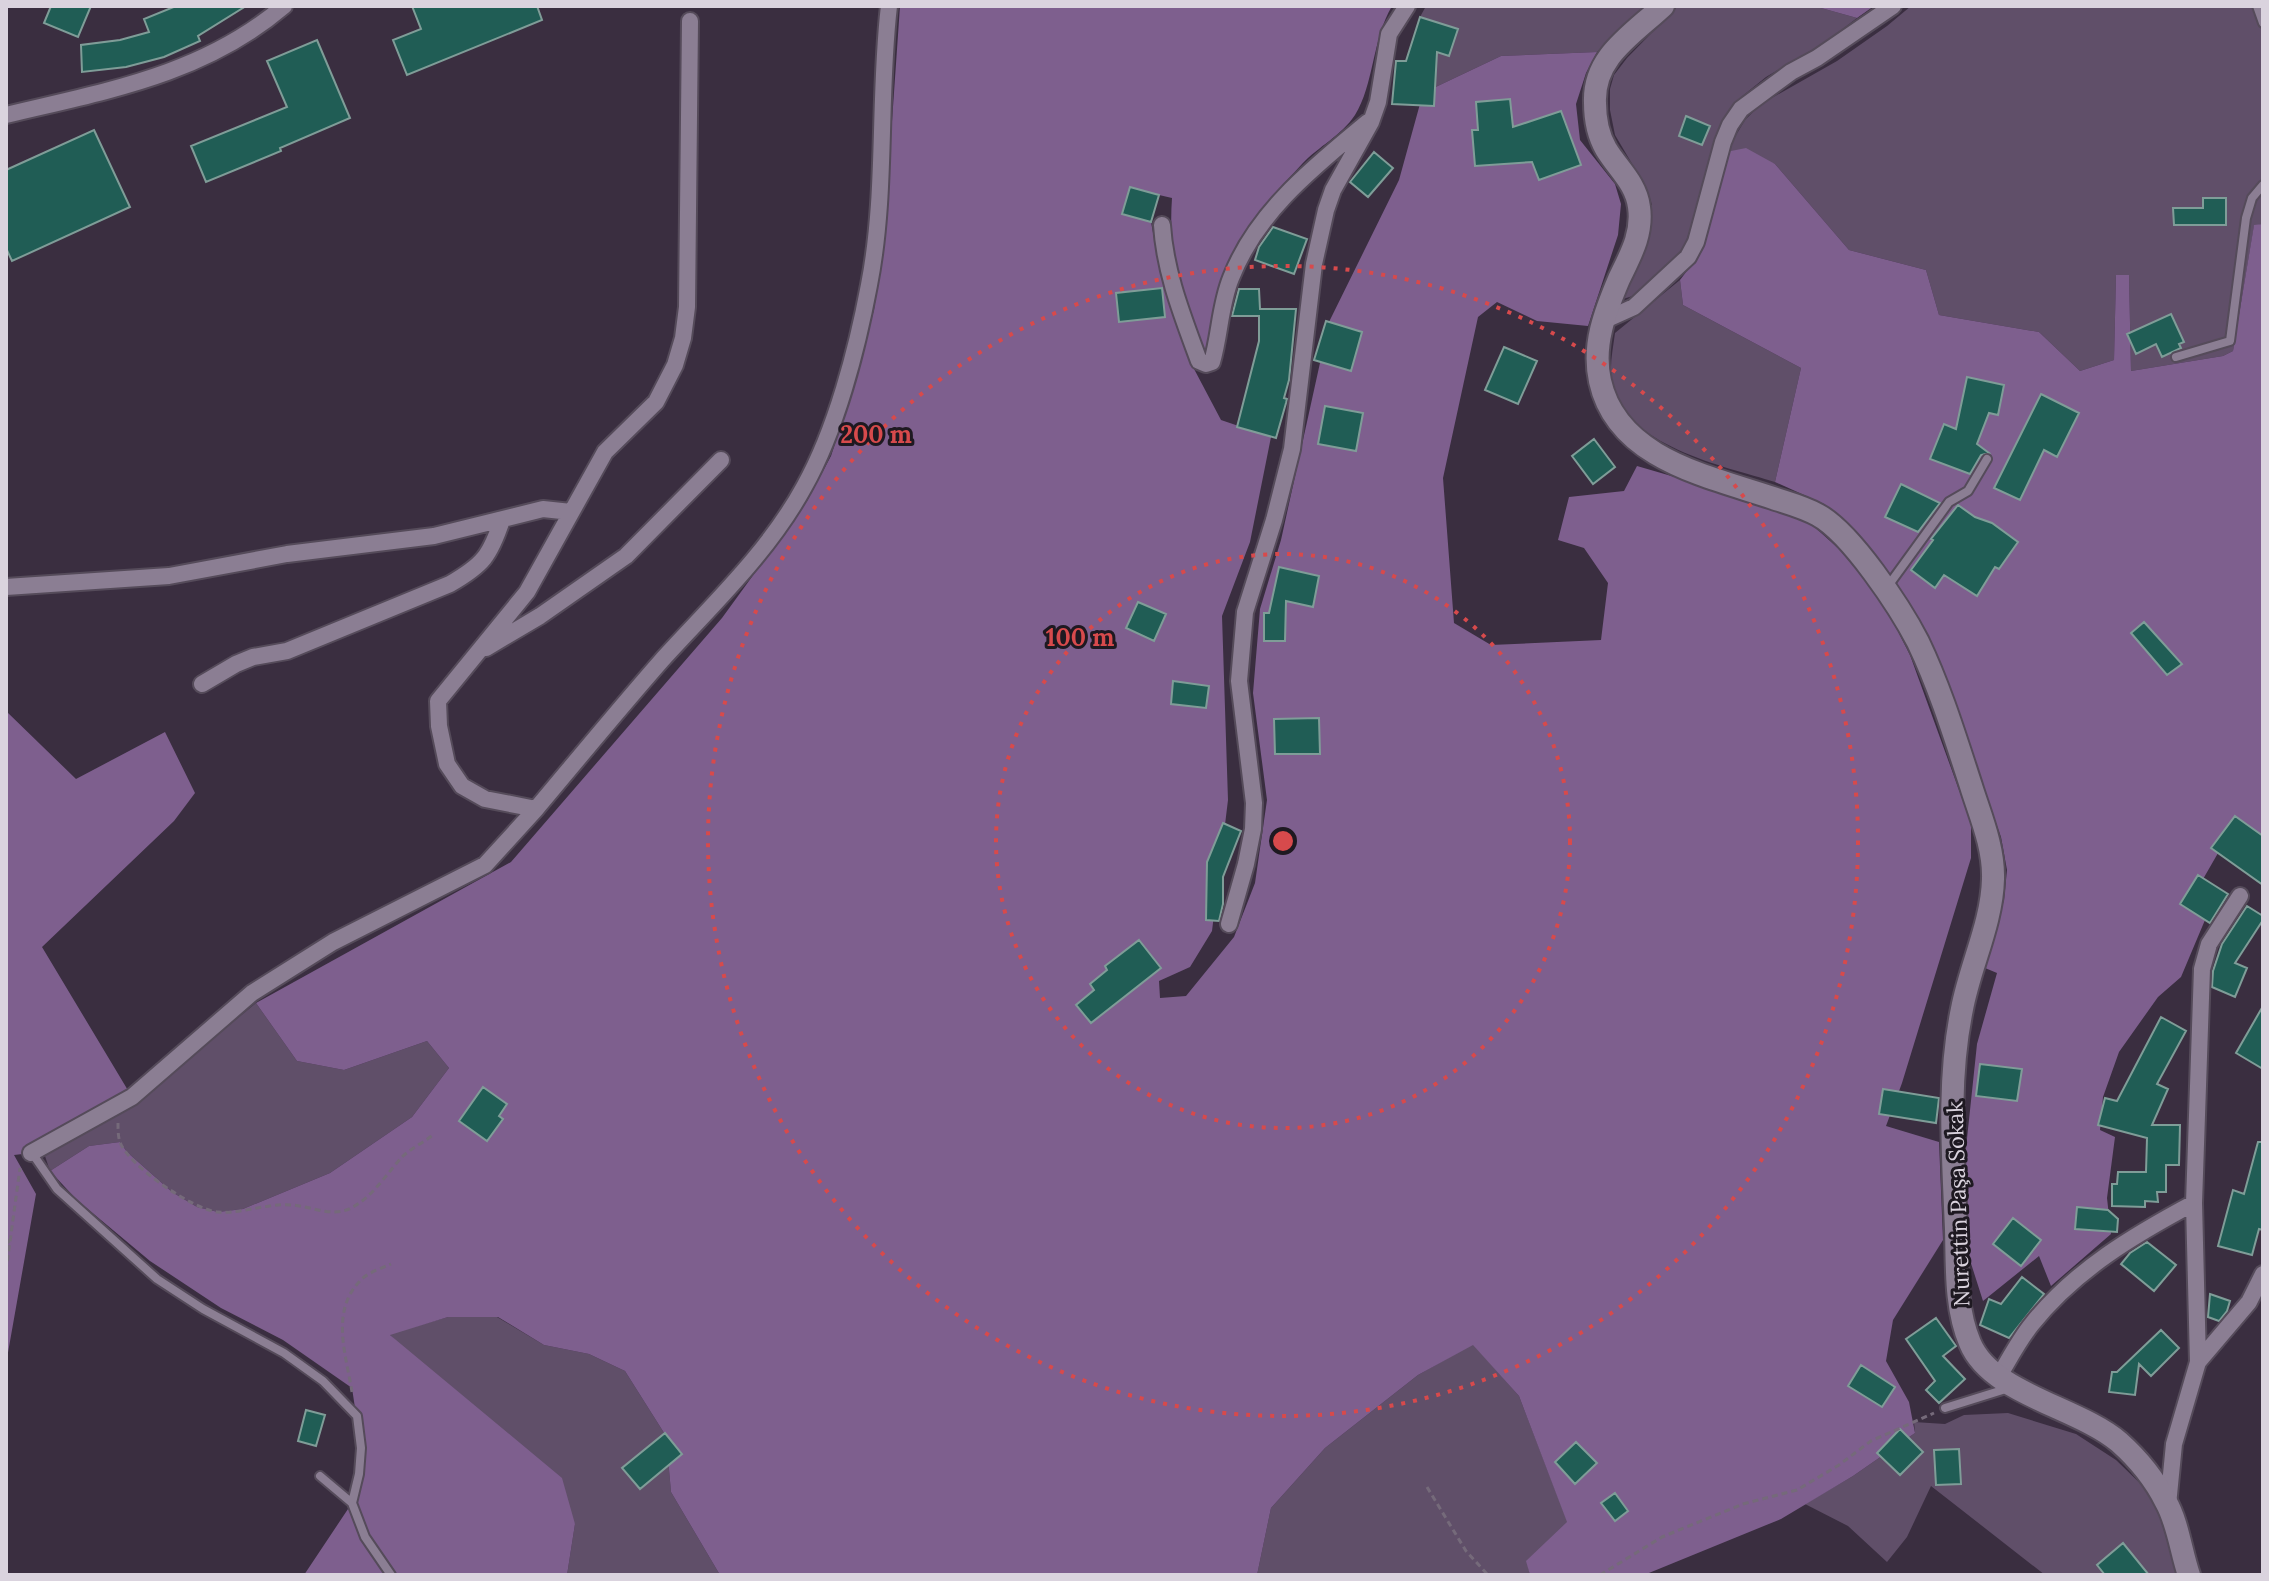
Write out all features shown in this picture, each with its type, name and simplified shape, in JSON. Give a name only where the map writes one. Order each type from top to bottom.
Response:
[{"type":"street","points":[[6,115],[159,77],[215,53],[284,6]]},
{"type":"street","points":[[31,1153],[132,1097],[252,993],[333,942],[485,865],[734,583],[788,512],[818,460],[834,416],[870,282],[876,234],[889,6]]},
{"type":"street","points":[[1229,924],[1246,864],[1253,816],[1252,782],[1239,681],[1245,612],[1292,449],[1314,264],[1326,210],[1333,190],[1373,119],[1389,34],[1407,6]]},
{"type":"street","name":"Nurettin Paşa Sokak","points":[[1663,6],[1602,64],[1596,78],[1598,128],[1608,153],[1636,191],[1640,216],[1634,249],[1603,321],[1597,354],[1602,392],[1619,424],[1634,439],[1661,457],[1821,516],[1852,545],[1885,590],[1917,642],[1946,708],[1990,848],[1993,876],[1990,903],[1962,1007],[1951,1128],[1957,1271],[1964,1324],[1976,1355],[2007,1381]]},
{"type":"street","points":[[1603,321],[1634,307],[1688,257],[1696,242],[1723,142],[1741,109],[1791,72],[1830,50],[1893,6]]},
{"type":"street","points":[[536,809],[485,799],[462,786],[447,764],[439,726],[438,701],[527,592],[605,452],[656,402],[666,386],[683,338],[689,269],[690,21]]},
{"type":"street","points":[[1162,225],[1163,254],[1199,361],[1206,364],[1212,362],[1231,277],[1268,213],[1302,178],[1373,119]]},
{"type":"street","points":[[474,656],[540,616],[626,556],[721,460]]},
{"type":"street","points":[[6,587],[169,576],[287,554],[434,536],[543,509],[571,512]]},
{"type":"street","points":[[202,684],[236,664],[253,657],[287,651],[450,584],[474,571],[485,560],[502,520]]},
{"type":"street","points":[[2168,1505],[2174,1444],[2198,1362],[2194,1203],[2202,969],[2209,944],[2240,896]]},
{"type":"street","points":[[2189,1575],[2168,1505],[2147,1474],[2116,1440],[2087,1421],[2007,1381],[2032,1324],[2069,1285],[2102,1257],[2194,1203]]},
{"type":"street","points":[[2198,1362],[2249,1302],[2263,1274]]},
{"type":"lane","points":[[2257,6],[2263,23]]},
{"type":"lane","points":[[2176,357],[2230,341],[2246,218],[2252,198],[2263,185]]},
{"type":"lane","points":[[1885,590],[1949,502],[1968,491],[1987,459]]},
{"type":"lane","points":[[31,1153],[57,1189],[157,1279],[203,1309],[284,1353],[323,1381],[357,1416],[361,1448],[352,1503]]},
{"type":"lane","points":[[1945,1408],[2007,1381]]},
{"type":"lane","points":[[320,1476],[352,1503],[365,1537],[391,1575]]},
{"type":"path","points":[[121,1103],[120,1142],[127,1152],[172,1192],[197,1207],[218,1212],[275,1204],[339,1213],[353,1207],[406,1153],[433,1135]]},
{"type":"path","points":[[6,1271],[18,1173],[31,1153]]},
{"type":"path","points":[[6,1238],[11,1246]]},
{"type":"path","points":[[357,1416],[342,1343],[342,1319],[347,1300],[364,1277],[391,1264]]},
{"type":"path","points":[[1600,1575],[1662,1537],[1743,1504],[1797,1490],[1871,1441],[1945,1408]]},
{"type":"path","points":[[1427,1487],[1466,1551],[1488,1575]]},
{"type":"shaded area","points":[[900,6],[1392,6],[1380,33],[1366,90],[1355,115],[1282,185],[1254,219],[1239,244],[1226,278],[1210,345],[1205,350],[1193,326],[1177,273],[1172,238],[1172,198],[1159,195],[1151,222],[1158,260],[1193,367],[1221,420],[1271,437],[1250,542],[1222,616],[1228,800],[1212,931],[1190,967],[1159,981],[1160,998],[1186,996],[1234,937],[1255,883],[1267,800],[1253,693],[1260,609],[1281,540],[1329,322],[1399,180],[1423,93],[1501,56],[1597,52],[1576,104],[1580,140],[1615,184],[1621,204],[1618,235],[1588,326],[1537,321],[1497,302],[1478,317],[1443,478],[1454,623],[1491,645],[1601,640],[1608,583],[1584,548],[1558,540],[1569,497],[1624,491],[1637,466],[1747,498],[1810,523],[1839,549],[1882,600],[1910,655],[1971,823],[1971,858],[1886,1126],[1939,1142],[1943,1240],[1893,1320],[1886,1361],[1909,1402],[1915,1433],[1853,1476],[1781,1519],[1644,1575],[1530,1575],[1526,1561],[1567,1522],[1519,1396],[1473,1345],[1418,1375],[1325,1448],[1271,1508],[1257,1575],[720,1575],[671,1492],[666,1436],[625,1371],[589,1354],[544,1345],[498,1317],[448,1317],[390,1335],[562,1478],[575,1524],[567,1575],[304,1575],[352,1503],[361,1448],[352,1388],[283,1340],[221,1308],[150,1261],[77,1200],[50,1171],[89,1146],[120,1142],[172,1192],[197,1207],[218,1212],[243,1209],[330,1173],[412,1117],[449,1068],[427,1041],[344,1070],[297,1061],[256,1003],[511,862],[722,618],[807,501],[831,456],[874,310],[883,251]]},
{"type":"shaded area","points":[[1426,6],[1648,6],[1597,52],[1501,56],[1423,93],[1406,65]]},
{"type":"shaded area","points":[[1678,6],[1814,6],[1857,18],[1827,41],[1766,77],[1740,98],[1724,122],[1682,254],[1639,294],[1623,299],[1622,292],[1646,248],[1652,205],[1647,189],[1615,135],[1610,89],[1614,75],[1627,58]]},
{"type":"shaded area","points":[[1814,6],[1874,6],[1857,18]]},
{"type":"shaded area","points":[[1911,6],[2257,6],[2263,23],[2263,224],[2254,226],[2233,351],[2223,356],[2131,371],[2129,276],[2116,275],[2114,360],[2080,371],[2039,332],[1939,315],[1926,270],[1849,250],[1775,164],[1726,152],[1745,120],[1761,104],[1837,61]]},
{"type":"shaded area","points":[[1746,148],[1775,164],[1849,250],[1926,270],[1939,315],[2039,332],[2080,371],[2114,360],[2116,275],[2129,275],[2131,371],[2223,356],[2233,351],[2254,225],[2263,224],[2263,837],[2237,820],[2187,907],[2205,920],[2181,977],[2158,997],[2119,1052],[2103,1097],[2100,1130],[2115,1137],[2107,1198],[2111,1234],[2051,1286],[2039,1256],[1983,1301],[1968,1254],[1964,1167],[1977,1044],[1997,973],[1985,968],[2004,900],[2007,870],[2001,837],[1980,778],[1880,565],[1824,504],[1775,482],[1801,368],[1683,305],[1680,280],[1702,251],[1726,152]]},
{"type":"shaded area","points":[[1680,280],[1683,305],[1801,368],[1775,482],[1678,450],[1655,438],[1635,422],[1620,404],[1611,376],[1615,333]]},
{"type":"shaded area","points":[[6,711],[76,779],[165,732],[195,793],[174,821],[42,947],[132,1097],[31,1153],[14,1155],[36,1194],[6,1364]]},
{"type":"shaded area","points":[[256,1003],[297,1061],[344,1070],[427,1041],[449,1068],[412,1117],[330,1173],[243,1209],[218,1212],[197,1207],[172,1192],[120,1142],[89,1146],[50,1171],[45,1156],[153,1083]]},
{"type":"shaded area","points":[[448,1317],[497,1317],[544,1345],[589,1354],[625,1371],[666,1436],[671,1492],[720,1575],[567,1575],[575,1524],[389,1334]]},
{"type":"shaded area","points":[[1473,1344],[1519,1396],[1568,1523],[1527,1561],[1530,1575],[1257,1575],[1271,1508],[1325,1448],[1418,1375]]},
{"type":"shaded area","points":[[2008,1413],[2076,1434],[2116,1460],[2146,1489],[2158,1512],[2178,1575],[2045,1575],[1931,1486],[1907,1537],[1887,1562],[1848,1526],[1805,1504],[1853,1476],[1915,1433],[1914,1422],[1945,1424],[1964,1415]]},
{"type":"building","points":[[51,6],[91,6],[78,37],[44,23]]},
{"type":"building","points":[[176,6],[246,6],[198,36],[200,41],[164,57],[126,67],[82,72],[81,45],[120,40],[149,32],[144,19]]},
{"type":"building","points":[[412,6],[537,6],[542,20],[407,75],[393,40],[421,29]]},
{"type":"building","points":[[1420,17],[1458,29],[1449,56],[1437,52],[1434,106],[1392,104],[1396,61],[1406,61]]},
{"type":"building","points":[[317,40],[350,118],[206,182],[191,146],[287,107],[267,61]]},
{"type":"building","points":[[1510,99],[1513,127],[1561,111],[1581,165],[1539,180],[1532,162],[1475,166],[1472,130],[1478,130],[1476,102]]},
{"type":"building","points":[[1686,116],[1710,126],[1702,145],[1679,136]]},
{"type":"building","points":[[94,130],[130,207],[12,261],[6,248],[6,170]]},
{"type":"building","points":[[1374,152],[1393,168],[1368,197],[1350,182]]},
{"type":"building","points":[[1130,187],[1159,195],[1151,222],[1122,214]]},
{"type":"building","points":[[2203,198],[2226,198],[2226,225],[2174,225],[2173,208],[2203,208]]},
{"type":"building","points":[[1273,227],[1307,239],[1294,274],[1255,260],[1259,247]]},
{"type":"building","points":[[1162,288],[1165,317],[1119,322],[1116,293]]},
{"type":"building","points":[[1239,289],[1259,289],[1260,309],[1296,309],[1289,380],[1284,398],[1287,399],[1276,438],[1237,427],[1259,341],[1259,316],[1232,316]]},
{"type":"building","points":[[2171,314],[2184,342],[2179,344],[2181,348],[2162,357],[2156,344],[2136,354],[2127,334]]},
{"type":"building","points":[[1326,321],[1362,332],[1351,371],[1314,360]]},
{"type":"building","points":[[1504,347],[1537,361],[1518,404],[1485,390]]},
{"type":"building","points":[[1967,377],[2004,385],[1998,415],[1989,413],[1977,444],[1989,453],[1981,455],[1970,474],[1930,459],[1944,424],[1956,429]]},
{"type":"building","points":[[2041,394],[2079,413],[2057,457],[2044,450],[2020,500],[1994,488]]},
{"type":"building","points":[[1325,406],[1363,413],[1356,451],[1318,444]]},
{"type":"building","points":[[1594,439],[1615,467],[1593,484],[1572,456]]},
{"type":"building","points":[[1901,484],[1940,503],[1918,532],[1885,517]]},
{"type":"building","points":[[1958,505],[1975,517],[1992,523],[2018,542],[1999,569],[1995,567],[1977,596],[1944,575],[1935,588],[1911,570]]},
{"type":"building","points":[[1279,567],[1319,576],[1313,607],[1286,601],[1285,641],[1264,641],[1264,613],[1269,613]]},
{"type":"building","points":[[1138,602],[1166,614],[1154,641],[1126,628]]},
{"type":"building","points":[[2144,622],[2182,664],[2167,675],[2131,633]]},
{"type":"building","points":[[1173,681],[1209,686],[1206,708],[1171,704]]},
{"type":"building","points":[[1319,718],[1320,754],[1275,754],[1274,719]]},
{"type":"building","points":[[2235,816],[2263,836],[2263,885],[2211,848]]},
{"type":"building","points":[[1223,823],[1241,831],[1223,877],[1223,904],[1219,921],[1206,920],[1207,862]]},
{"type":"building","points":[[2198,875],[2228,894],[2210,923],[2180,904]]},
{"type":"building","points":[[2247,906],[2263,916],[2263,920],[2235,963],[2247,968],[2235,997],[2212,987],[2213,971],[2222,944]]},
{"type":"building","points":[[1139,940],[1161,968],[1091,1023],[1076,1005],[1094,990],[1090,984],[1107,970],[1105,966]]},
{"type":"building","points":[[2263,1006],[2263,1069],[2236,1053]]},
{"type":"building","points":[[2161,1017],[2186,1031],[2157,1084],[2168,1089],[2152,1125],[2180,1125],[2179,1165],[2166,1165],[2166,1192],[2157,1192],[2158,1202],[2145,1201],[2145,1207],[2112,1206],[2112,1184],[2117,1184],[2118,1172],[2146,1172],[2147,1138],[2098,1125],[2105,1098],[2117,1101]]},
{"type":"building","points":[[1980,1064],[2022,1069],[2017,1101],[1976,1096]]},
{"type":"building","points":[[483,1087],[507,1104],[499,1116],[503,1119],[487,1141],[459,1121]]},
{"type":"building","points":[[1883,1089],[1939,1098],[1936,1123],[1879,1114]]},
{"type":"building","points":[[2258,1142],[2263,1142],[2263,1230],[2259,1229],[2252,1255],[2218,1246],[2233,1190],[2244,1194]]},
{"type":"building","points":[[2077,1207],[2108,1210],[2118,1219],[2117,1232],[2075,1229]]},
{"type":"building","points":[[2013,1218],[2041,1240],[2021,1266],[1993,1244]]},
{"type":"building","points":[[2147,1242],[2176,1265],[2154,1291],[2121,1264],[2130,1253]]},
{"type":"building","points":[[2022,1277],[2044,1294],[2009,1338],[1980,1325],[1989,1299],[2001,1304]]},
{"type":"building","points":[[2210,1294],[2230,1301],[2219,1321],[2208,1317]]},
{"type":"building","points":[[1936,1318],[1956,1346],[1943,1356],[1965,1379],[1939,1403],[1926,1390],[1935,1381],[1906,1339]]},
{"type":"building","points":[[2161,1330],[2179,1348],[2151,1376],[2139,1364],[2135,1395],[2109,1392],[2112,1372],[2117,1372]]},
{"type":"building","points":[[1861,1365],[1895,1387],[1882,1407],[1848,1386]]},
{"type":"building","points":[[306,1410],[325,1415],[316,1446],[298,1441]]},
{"type":"building","points":[[1900,1429],[1923,1452],[1900,1475],[1877,1453]]},
{"type":"building","points":[[665,1433],[682,1454],[640,1489],[622,1468]]},
{"type":"building","points":[[1576,1442],[1597,1463],[1575,1484],[1555,1462]]},
{"type":"building","points":[[1959,1449],[1961,1484],[1936,1485],[1934,1450]]},
{"type":"building","points":[[1615,1493],[1628,1511],[1615,1521],[1601,1503]]},
{"type":"building","points":[[2123,1543],[2149,1575],[2105,1575],[2097,1565]]}]
